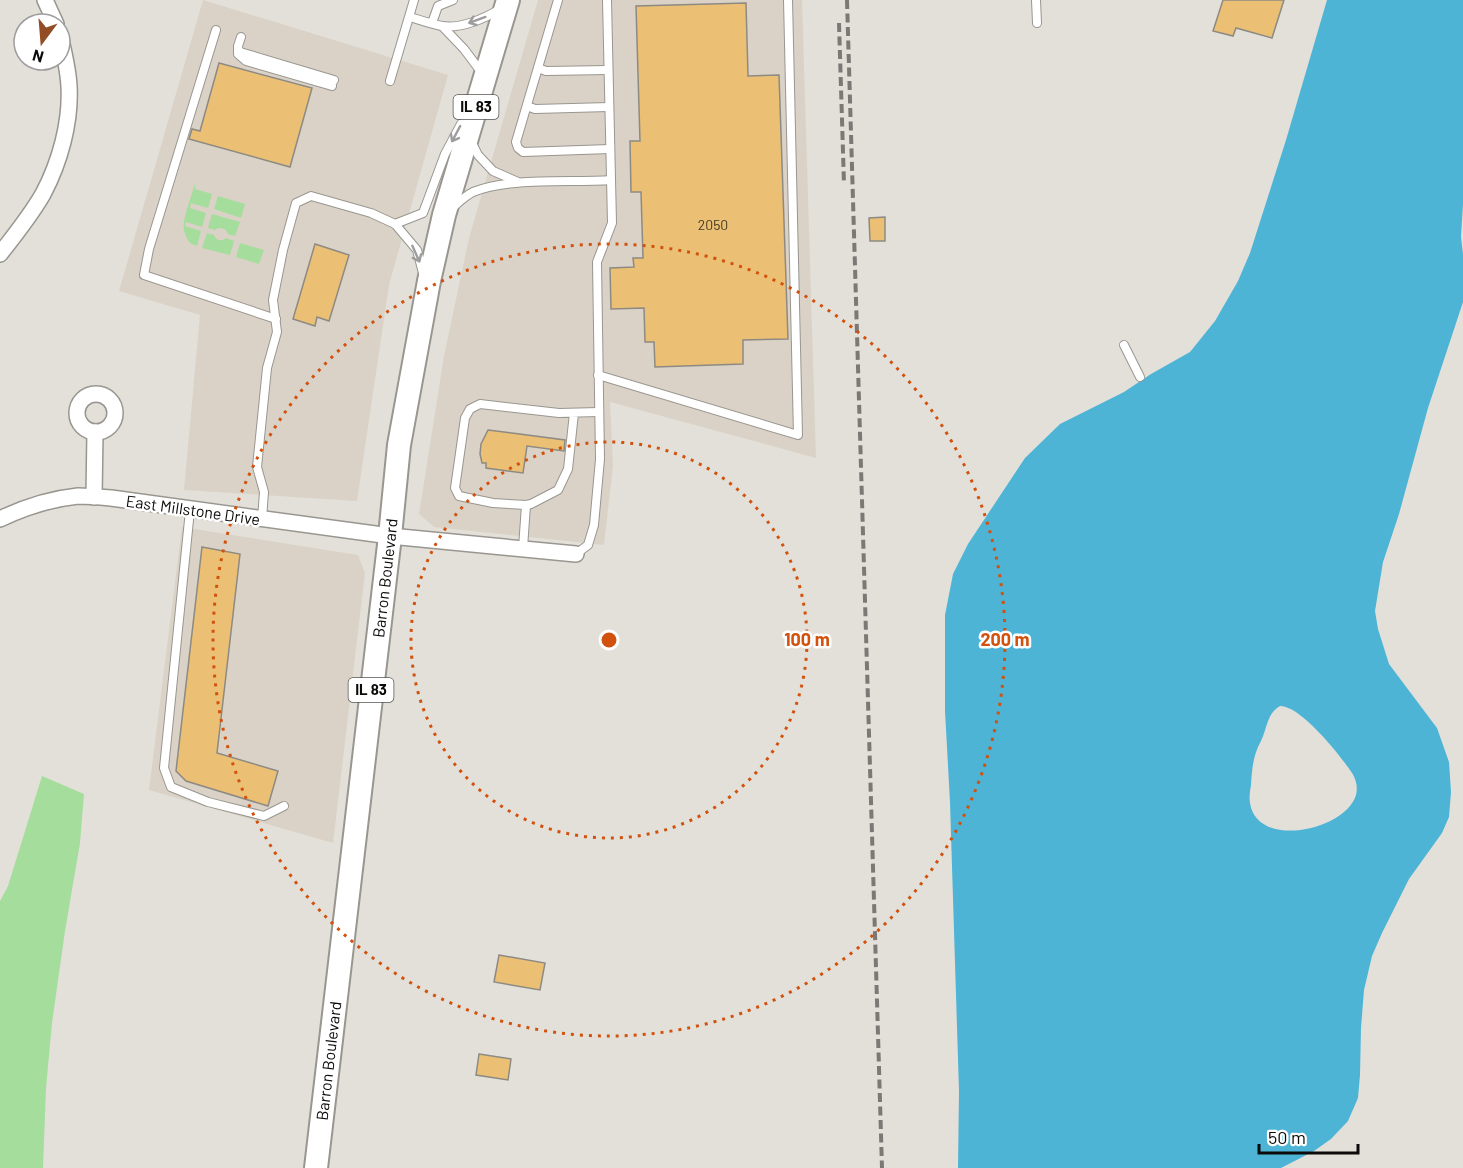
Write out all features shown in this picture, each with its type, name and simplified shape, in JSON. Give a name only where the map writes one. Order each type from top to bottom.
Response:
[{"type":"main road","name":"Barron Boulevard","points":[[316,1168],[399,445],[444,215],[508,2]]},
{"type":"street","points":[[0,254],[43,193],[57,160],[67,122],[69,87],[67,72]]},
{"type":"street","points":[[94,497],[95,432]]},
{"type":"street","name":"East Millstone Drive","points":[[0,519],[27,507],[54,500],[77,496],[94,497],[390,536],[576,554]]},
{"type":"lane","points":[[390,81],[414,0]]},
{"type":"lane","points":[[432,23],[438,6],[453,0]]},
{"type":"lane","points":[[558,0],[516,142],[518,148],[522,152],[610,149]]},
{"type":"lane","points":[[576,554],[588,545],[594,525],[600,459],[597,262],[612,223],[607,0]]},
{"type":"lane","points":[[598,375],[798,435],[788,0]]},
{"type":"lane","points":[[1036,0],[1037,23]]},
{"type":"lane","points":[[410,17],[442,26],[461,25],[497,11],[508,2]]},
{"type":"lane","points":[[395,224],[423,213],[445,154],[484,80],[464,49],[442,26]]},
{"type":"lane","points":[[216,30],[149,249],[144,275],[276,318]]},
{"type":"lane","points":[[241,37],[238,54],[246,61],[333,83]]},
{"type":"lane","points":[[538,68],[546,71],[608,70]]},
{"type":"lane","points":[[527,106],[535,109],[609,107]]},
{"type":"lane","points":[[467,135],[478,155],[493,171],[519,183]]},
{"type":"lane","points":[[444,215],[471,193],[485,188],[519,183],[611,180]]},
{"type":"lane","points":[[262,519],[264,492],[257,467],[267,368],[278,332],[273,300],[283,250],[296,203],[311,196],[371,213],[395,224],[417,250],[428,288]]},
{"type":"lane","points":[[1124,345],[1140,377]]},
{"type":"lane","points":[[574,412],[568,469],[558,490],[526,506],[493,503],[459,496],[455,488],[465,418],[470,410],[480,404],[559,413],[574,412],[599,412]]},
{"type":"lane","points":[[523,549],[526,506]]},
{"type":"lane","points":[[190,510],[164,768],[171,787],[208,802],[264,816],[284,806]]},
{"type":"shaded area","points":[[203,0],[448,75],[389,285],[357,501],[184,490],[200,315],[119,291]]},
{"type":"shaded area","points":[[538,0],[802,0],[816,458],[610,402],[613,466],[604,545],[434,527],[419,514],[444,356],[469,238]]},
{"type":"shaded area","points":[[182,527],[358,555],[365,573],[333,843],[149,790]]},
{"type":"green space","points":[[195,183],[195,189],[212,194],[208,208],[191,203],[190,208],[206,213],[202,227],[186,222],[185,226],[201,231],[197,246],[190,243],[184,232],[186,213]]},
{"type":"green space","points":[[218,196],[245,204],[241,218],[214,209]]},
{"type":"green space","points":[[212,214],[240,222],[235,236],[228,234],[223,228],[215,230],[208,228]]},
{"type":"green space","points":[[207,233],[219,240],[226,238],[234,241],[230,255],[202,248]]},
{"type":"green space","points":[[240,243],[264,250],[259,264],[236,257]]},
{"type":"green space","points":[[42,776],[84,794],[80,843],[52,1023],[46,1088],[43,1168],[0,1168],[0,901],[8,886]]},
{"type":"water","points":[[1327,0],[1463,0],[1461,237],[1463,302],[1428,408],[1399,514],[1383,562],[1375,611],[1389,664],[1437,728],[1449,762],[1451,792],[1449,817],[1442,833],[1409,879],[1372,956],[1364,990],[1358,1098],[1348,1121],[1331,1139],[1314,1151],[1281,1168],[958,1168],[959,1091],[945,711],[945,615],[953,574],[968,544],[1025,458],[1060,424],[1124,392],[1190,352],[1215,321],[1238,281],[1250,253]],"holes":[[[1280,706],[1288,708],[1309,722],[1330,744],[1352,773],[1357,786],[1356,795],[1349,807],[1336,818],[1302,830],[1284,830],[1268,826],[1256,818],[1250,801],[1252,773],[1258,746],[1272,713]]]},
{"type":"building","points":[[1223,0],[1284,0],[1272,38],[1236,28],[1233,36],[1213,31]]},
{"type":"building","points":[[746,3],[748,76],[779,75],[788,339],[743,340],[743,364],[655,367],[654,342],[645,342],[644,308],[611,309],[610,268],[634,267],[633,258],[643,258],[641,192],[631,192],[630,141],[640,141],[636,6]]},
{"type":"building","points":[[219,63],[312,88],[290,167],[189,139],[192,129],[200,131]]},
{"type":"building","points":[[885,217],[885,241],[870,241],[869,218]]},
{"type":"building","points":[[315,244],[349,255],[329,321],[317,317],[315,326],[293,319]]},
{"type":"building","points":[[488,430],[565,440],[564,451],[527,446],[523,473],[486,468],[486,463],[482,463],[480,454],[481,444]]},
{"type":"building","points":[[202,547],[240,554],[217,753],[278,771],[268,806],[186,781],[176,771]]},
{"type":"building","points":[[499,955],[545,963],[540,990],[494,982]]},
{"type":"building","points":[[479,1054],[511,1059],[508,1080],[476,1075]]},
{"type":"railway","points":[[847,0],[882,1168]]},
{"type":"railway","points":[[839,23],[844,184]]}]
